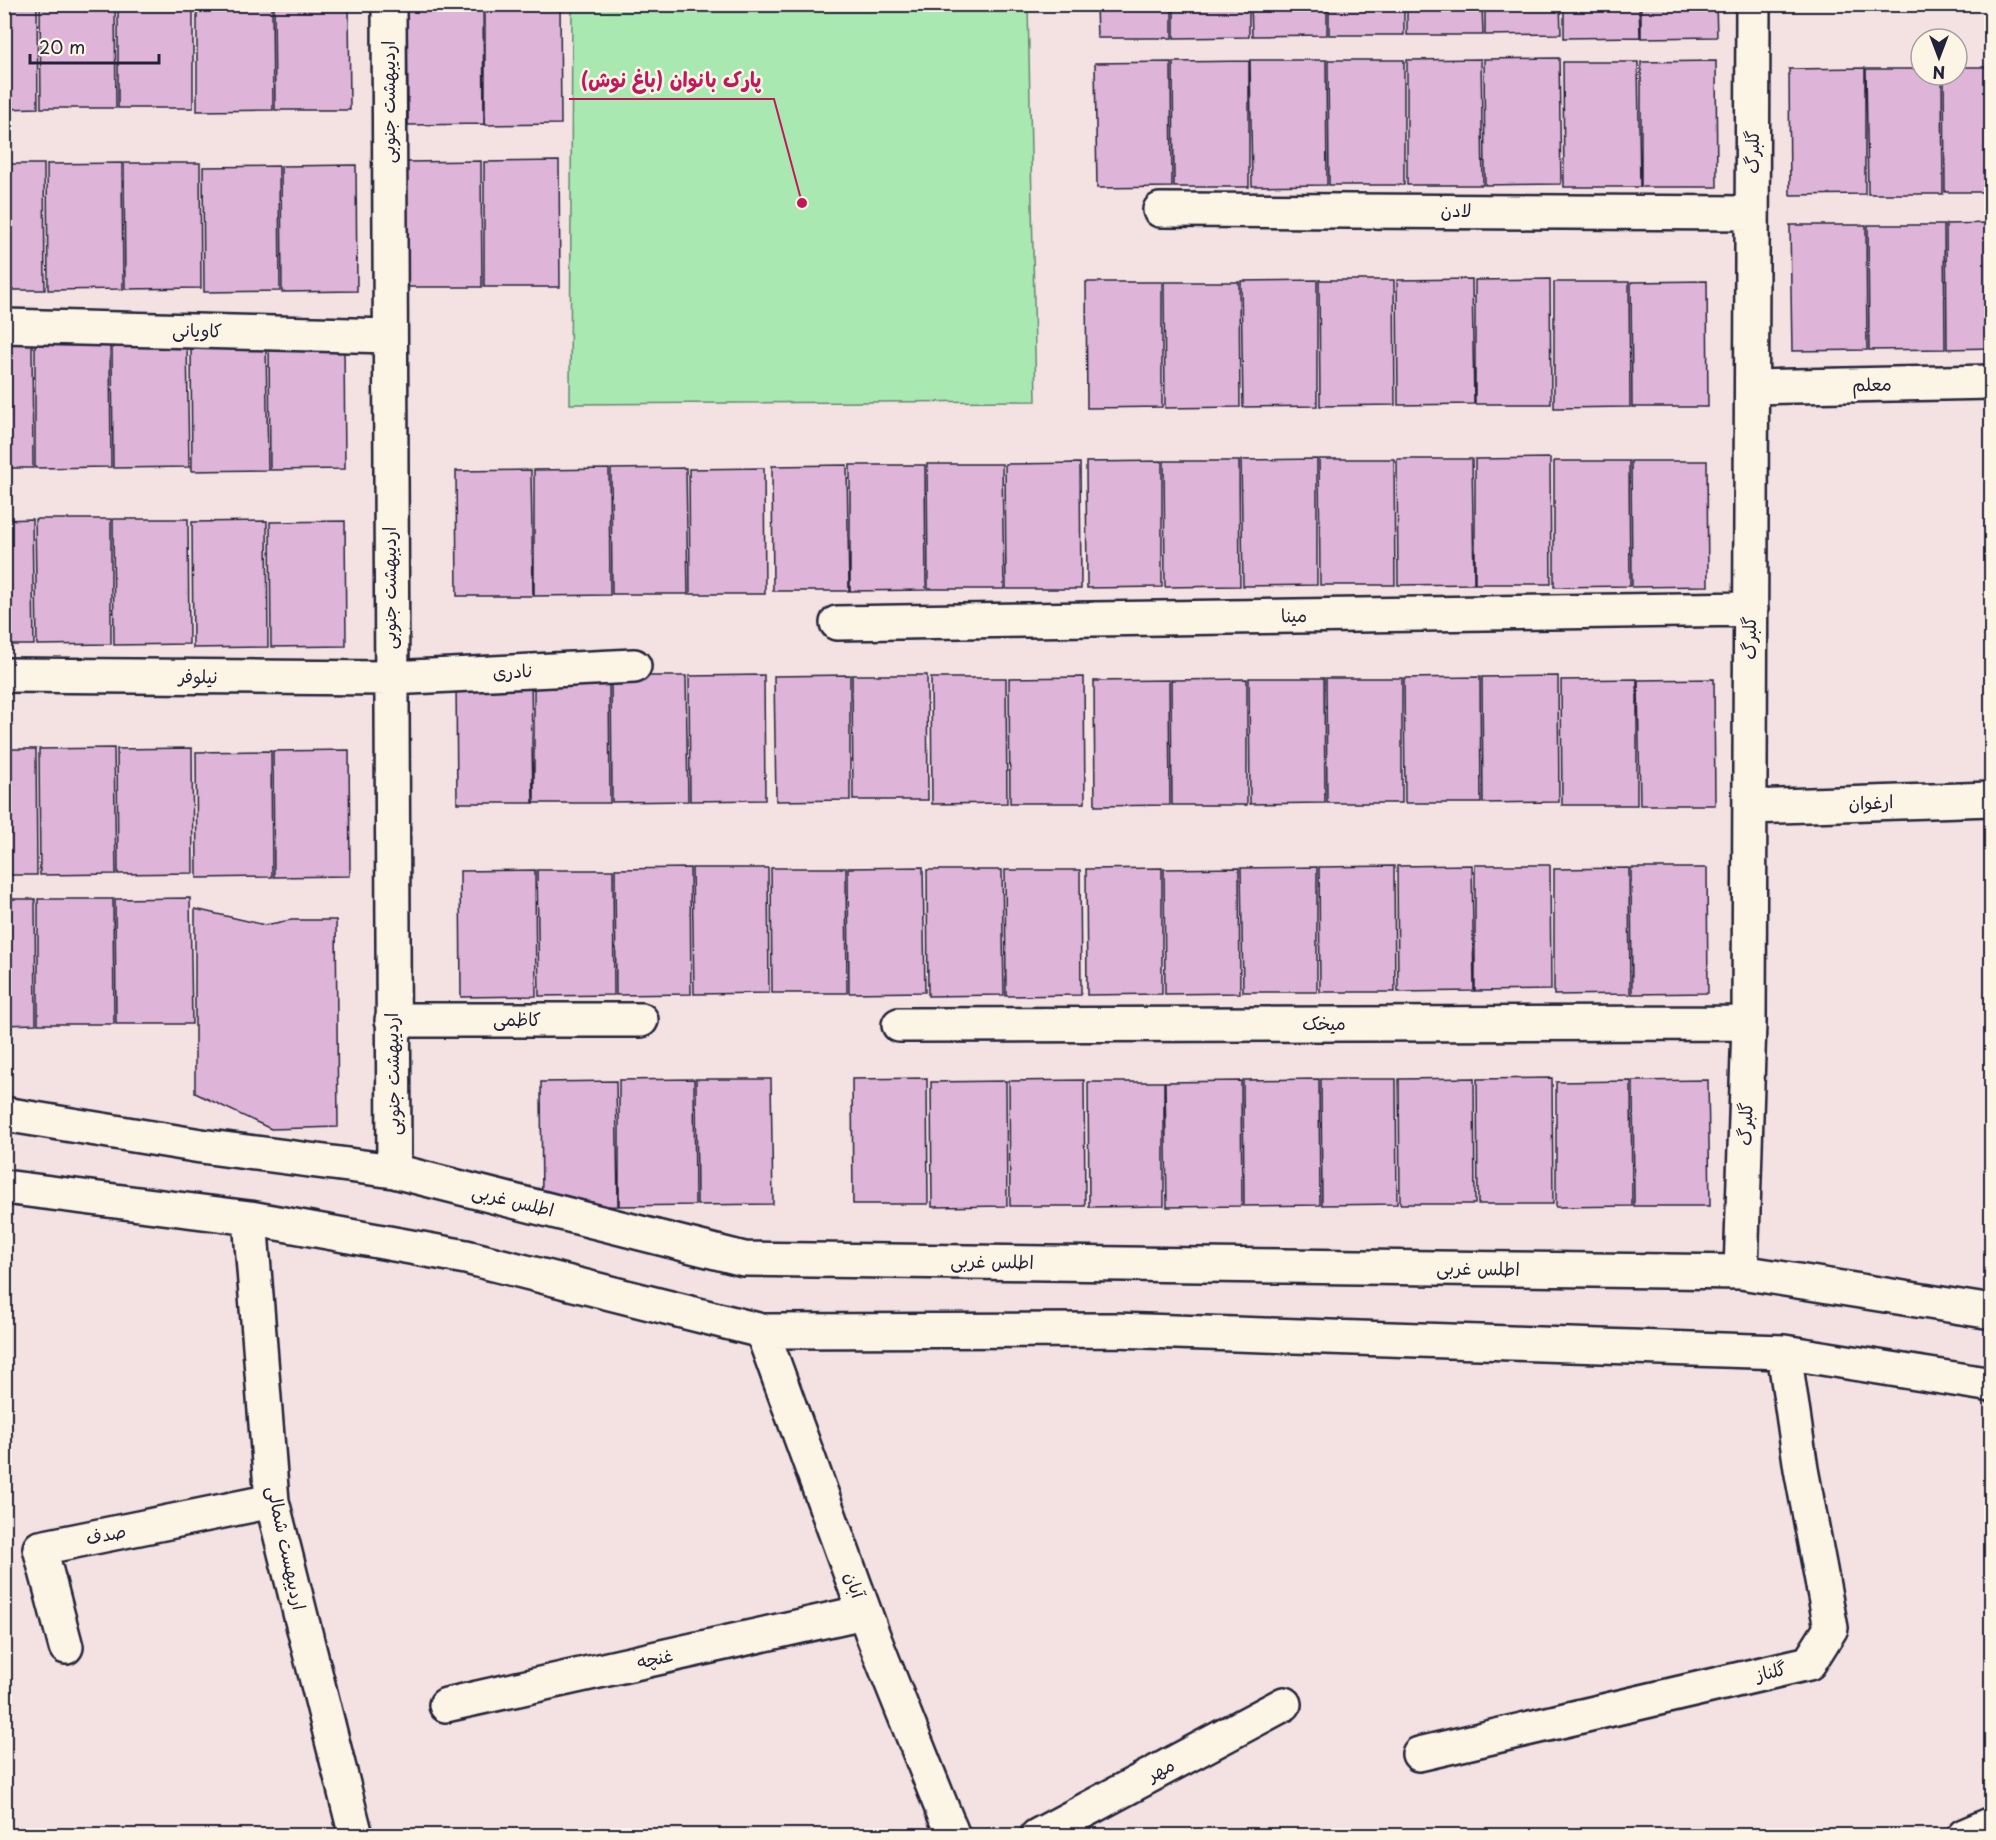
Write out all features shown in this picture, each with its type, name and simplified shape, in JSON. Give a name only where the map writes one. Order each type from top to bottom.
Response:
[{"type":"street","name":"اردیبهشت جنوبی","points":[[388,4],[394,1172]]},
{"type":"street","name":"گلبرگ","points":[[1741,1272],[1749,1023],[1753,4]]},
{"type":"street","name":"لادن","points":[[1160,210],[1752,213]]},
{"type":"street","name":"کاویانی","points":[[4,326],[390,336]]},
{"type":"street","name":"معلم","points":[[1752,387],[1992,382]]},
{"type":"street","name":"مینا","points":[[837,623],[1750,609]]},
{"type":"street","name":"نادری","points":[[391,678],[634,666]]},
{"type":"street","name":"نیلوفر","points":[[4,675],[391,678]]},
{"type":"street","name":"ارغوان","points":[[1750,807],[1992,799]]},
{"type":"street","name":"کاظمی","points":[[392,1020],[641,1020]]},
{"type":"street","name":"میخک","points":[[899,1025],[1749,1023]]},
{"type":"street","name":"اطلس غربی","points":[[4,1114],[201,1146],[394,1172],[744,1259],[1741,1272],[1992,1312]]},
{"type":"street","points":[[4,1187],[250,1218],[466,1257],[762,1331],[1115,1330],[1784,1352],[1992,1385]]},
{"type":"street","name":"اردیبهست شمالی","points":[[250,1218],[272,1501],[356,1836]]},
{"type":"street","name":"آبان","points":[[762,1331],[864,1612],[952,1836]]},
{"type":"street","name":"گلناز","points":[[1419,1754],[1809,1663],[1831,1628],[1801,1469],[1784,1352]]},
{"type":"street","name":"صدف","points":[[66,1647],[40,1548],[272,1501]]},
{"type":"street","name":"غنچه","points":[[446,1705],[864,1612]]},
{"type":"street","name":"مهر","points":[[1037,1836],[1284,1704]]},
{"type":"street","points":[[1964,1836],[1992,1824]]},
{"type":"green space","points":[[572,5],[1028,5],[1036,401],[570,404]]},
{"type":"building","points":[[4,4],[37,4],[38,108],[4,109]]},
{"type":"building","points":[[40,4],[115,4],[116,108],[41,108]]},
{"type":"building","points":[[118,4],[193,4],[193,108],[118,108]]},
{"type":"building","points":[[197,4],[272,4],[273,110],[197,111]]},
{"type":"building","points":[[274,4],[349,4],[350,110],[275,110]]},
{"type":"building","points":[[407,4],[483,4],[484,124],[408,125]]},
{"type":"building","points":[[485,4],[560,4],[561,124],[485,125]]},
{"type":"building","points":[[1096,4],[1172,4],[1172,38],[1097,38]]},
{"type":"building","points":[[1174,4],[1249,4],[1249,37],[1174,38]]},
{"type":"building","points":[[1251,4],[1327,4],[1327,35],[1252,36]]},
{"type":"building","points":[[1329,4],[1404,4],[1404,35],[1329,35]]},
{"type":"building","points":[[1407,4],[1482,4],[1483,35],[1407,35]]},
{"type":"building","points":[[1485,4],[1560,4],[1561,34],[1485,35]]},
{"type":"building","points":[[1564,4],[1639,4],[1640,37],[1564,38]]},
{"type":"building","points":[[1641,4],[1716,4],[1717,37],[1641,38]]},
{"type":"building","points":[[1559,58],[1561,184],[1485,185],[1484,59]]},
{"type":"building","points":[[1481,59],[1483,185],[1407,185],[1407,60]]},
{"type":"building","points":[[1250,60],[1326,60],[1327,185],[1252,186]]},
{"type":"building","points":[[1328,60],[1404,60],[1404,185],[1329,185]]},
{"type":"building","points":[[1249,61],[1249,187],[1174,187],[1173,62]]},
{"type":"building","points":[[1716,61],[1717,187],[1641,187],[1641,62]]},
{"type":"building","points":[[1171,62],[1172,187],[1097,188],[1095,63]]},
{"type":"building","points":[[1563,62],[1638,62],[1640,187],[1564,187]]},
{"type":"building","points":[[1969,67],[1992,67],[1992,192],[1945,192],[1944,87],[1969,87]]},
{"type":"building","points":[[1865,68],[1865,194],[1790,195],[1789,69]]},
{"type":"building","points":[[1866,69],[1909,69],[1909,87],[1942,87],[1943,194],[1868,194]]},
{"type":"building","points":[[481,161],[482,287],[407,287],[406,162]]},
{"type":"building","points":[[559,161],[560,287],[484,287],[484,162]]},
{"type":"building","points":[[122,163],[123,289],[48,290],[47,164]]},
{"type":"building","points":[[124,163],[200,163],[201,288],[125,289]]},
{"type":"building","points":[[4,164],[44,164],[45,290],[4,290]]},
{"type":"building","points":[[356,165],[357,291],[282,292],[281,166]]},
{"type":"building","points":[[279,166],[280,291],[204,292],[203,167]]},
{"type":"building","points":[[1992,223],[1992,348],[1947,349],[1946,224]]},
{"type":"building","points":[[1790,225],[1866,225],[1867,350],[1792,351]]},
{"type":"building","points":[[1868,225],[1944,225],[1945,349],[1869,350]]},
{"type":"building","points":[[1472,279],[1474,404],[1398,405],[1397,280]]},
{"type":"building","points":[[1550,279],[1551,404],[1475,404],[1475,280]]},
{"type":"building","points":[[1317,280],[1317,406],[1243,407],[1241,281]]},
{"type":"building","points":[[1319,280],[1394,280],[1395,405],[1320,406]]},
{"type":"building","points":[[1707,281],[1708,407],[1632,407],[1631,282]]},
{"type":"building","points":[[1086,282],[1162,282],[1162,407],[1087,408]]},
{"type":"building","points":[[1164,282],[1239,282],[1240,407],[1165,408]]},
{"type":"building","points":[[1554,282],[1629,282],[1630,407],[1554,408]]},
{"type":"building","points":[[32,342],[33,468],[4,468],[4,343]]},
{"type":"building","points":[[35,342],[110,342],[111,467],[35,468]]},
{"type":"building","points":[[112,342],[187,342],[189,467],[113,468]]},
{"type":"building","points":[[266,344],[268,470],[192,471],[191,345]]},
{"type":"building","points":[[344,344],[345,469],[270,470],[269,345]]},
{"type":"building","points":[[1550,458],[1551,584],[1475,584],[1475,459]]},
{"type":"building","points":[[1317,459],[1317,585],[1243,586],[1241,460]]},
{"type":"building","points":[[1319,459],[1394,459],[1395,585],[1320,585]]},
{"type":"building","points":[[1397,459],[1472,459],[1474,584],[1398,585]]},
{"type":"building","points":[[1162,461],[1162,587],[1087,588],[1086,462]]},
{"type":"building","points":[[1164,461],[1239,461],[1240,586],[1165,587]]},
{"type":"building","points":[[1554,461],[1629,461],[1630,586],[1554,587]]},
{"type":"building","points":[[1631,461],[1707,461],[1708,586],[1632,587]]},
{"type":"building","points":[[1080,463],[1081,589],[1006,589],[1005,464]]},
{"type":"building","points":[[927,464],[1002,464],[1004,589],[928,589]]},
{"type":"building","points":[[847,465],[849,591],[773,591],[772,466]]},
{"type":"building","points":[[850,465],[925,465],[926,590],[850,591]]},
{"type":"building","points":[[686,468],[688,594],[612,594],[611,469]]},
{"type":"building","points":[[764,468],[765,594],[690,594],[689,469]]},
{"type":"building","points":[[609,469],[610,595],[534,596],[534,470]]},
{"type":"building","points":[[531,470],[533,596],[457,596],[456,471]]},
{"type":"building","points":[[32,519],[34,645],[4,645],[4,520]]},
{"type":"building","points":[[35,519],[111,519],[111,644],[37,645]]},
{"type":"building","points":[[113,519],[188,519],[189,644],[114,645]]},
{"type":"building","points":[[267,521],[268,647],[193,648],[192,522]]},
{"type":"building","points":[[345,521],[346,646],[271,647],[270,522]]},
{"type":"building","points":[[764,675],[765,800],[690,801],[689,676]]},
{"type":"building","points":[[850,675],[850,800],[776,801],[774,676]]},
{"type":"building","points":[[852,675],[927,675],[928,800],[853,800]]},
{"type":"building","points":[[611,676],[686,676],[688,801],[612,802]]},
{"type":"building","points":[[1558,676],[1559,802],[1483,803],[1482,677]]},
{"type":"building","points":[[609,677],[610,803],[534,803],[534,678]]},
{"type":"building","points":[[1084,677],[1085,803],[1010,803],[1009,678]]},
{"type":"building","points":[[1480,677],[1481,803],[1405,803],[1404,678]]},
{"type":"building","points":[[456,678],[531,678],[533,803],[457,803]]},
{"type":"building","points":[[931,678],[1006,678],[1007,803],[932,804]]},
{"type":"building","points":[[1249,678],[1324,678],[1325,803],[1250,804]]},
{"type":"building","points":[[1326,678],[1402,678],[1402,803],[1327,803]]},
{"type":"building","points":[[1247,679],[1247,805],[1172,805],[1171,680]]},
{"type":"building","points":[[1637,679],[1637,805],[1562,805],[1561,680]]},
{"type":"building","points":[[1714,679],[1715,805],[1640,805],[1638,680]]},
{"type":"building","points":[[1169,680],[1170,805],[1095,806],[1094,681]]},
{"type":"building","points":[[114,748],[116,874],[40,875],[39,749]]},
{"type":"building","points":[[192,748],[193,873],[118,874],[117,749]]},
{"type":"building","points":[[4,749],[36,749],[37,875],[4,875]]},
{"type":"building","points":[[349,750],[350,876],[274,877],[273,751]]},
{"type":"building","points":[[271,751],[272,877],[197,878],[196,752]]},
{"type":"building","points":[[1472,865],[1474,991],[1398,992],[1397,866]]},
{"type":"building","points":[[1475,865],[1550,865],[1551,990],[1475,991]]},
{"type":"building","points":[[1394,866],[1395,992],[1320,992],[1319,867]]},
{"type":"building","points":[[923,867],[925,992],[849,993],[848,868]]},
{"type":"building","points":[[1317,867],[1317,992],[1243,992],[1241,868]]},
{"type":"building","points":[[690,868],[691,994],[616,995],[615,869]]},
{"type":"building","points":[[692,868],[768,868],[769,993],[694,994]]},
{"type":"building","points":[[771,868],[846,868],[847,993],[772,993]]},
{"type":"building","points":[[1162,868],[1162,994],[1087,995],[1086,869]]},
{"type":"building","points":[[1239,868],[1240,993],[1165,994],[1164,869]]},
{"type":"building","points":[[1629,868],[1630,994],[1554,995],[1554,869]]},
{"type":"building","points":[[1631,868],[1707,868],[1708,993],[1632,994]]},
{"type":"building","points":[[535,870],[536,996],[461,997],[460,871]]},
{"type":"building","points":[[537,870],[613,870],[614,995],[539,996]]},
{"type":"building","points":[[927,870],[1002,870],[1004,995],[928,996]]},
{"type":"building","points":[[1005,870],[1080,870],[1081,995],[1006,996]]},
{"type":"building","points":[[190,898],[192,1024],[116,1024],[115,899]]},
{"type":"building","points":[[4,899],[35,899],[36,1024],[4,1025]]},
{"type":"building","points":[[38,899],[113,899],[114,1024],[38,1024]]},
{"type":"building","points":[[195,909],[265,925],[291,920],[336,920],[338,1127],[271,1129],[195,1093]]},
{"type":"building","points":[[927,1078],[928,1204],[853,1204],[852,1079]]},
{"type":"building","points":[[1474,1078],[1475,1204],[1400,1204],[1399,1079]]},
{"type":"building","points":[[1552,1078],[1553,1204],[1478,1204],[1477,1079]]},
{"type":"building","points":[[694,1079],[695,1205],[619,1206],[619,1080]]},
{"type":"building","points":[[696,1079],[771,1079],[773,1204],[697,1205]]},
{"type":"building","points":[[1319,1079],[1320,1205],[1244,1206],[1243,1080]]},
{"type":"building","points":[[1321,1079],[1396,1079],[1397,1204],[1322,1205]]},
{"type":"building","points":[[1084,1080],[1085,1206],[1010,1206],[1009,1081]]},
{"type":"building","points":[[1708,1080],[1710,1206],[1634,1206],[1633,1081]]},
{"type":"building","points":[[616,1081],[618,1206],[542,1207],[541,1082]]},
{"type":"building","points":[[1006,1081],[1007,1206],[932,1207],[931,1082]]},
{"type":"building","points":[[1241,1081],[1242,1206],[1167,1207],[1165,1082]]},
{"type":"building","points":[[1631,1081],[1632,1206],[1556,1207],[1556,1082]]},
{"type":"building","points":[[1088,1082],[1164,1082],[1164,1206],[1089,1207]]},
{"type":"place","name":"پارک بانوان (باغ نوش)","points":[[802,203]]}]
